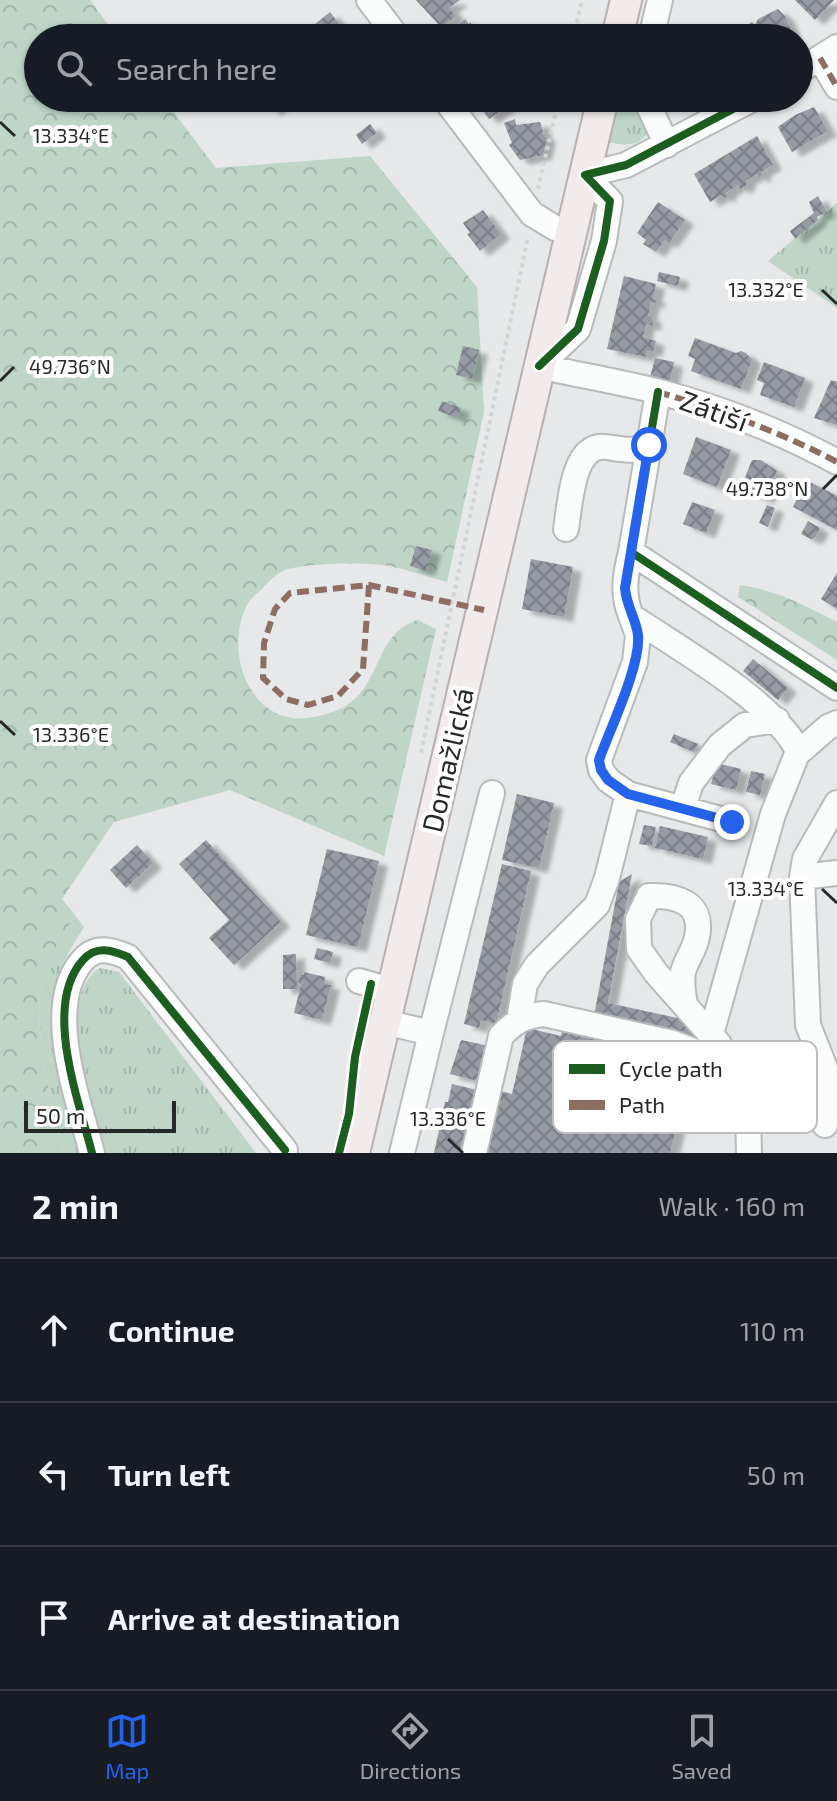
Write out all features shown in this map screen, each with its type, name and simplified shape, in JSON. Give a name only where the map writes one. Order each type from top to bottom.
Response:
[{"type":"main road","points":[[620,24],[626,0]]},
{"type":"main road","name":"Domažlická","points":[[354,1153],[600,112]]},
{"type":"street","points":[[369,0],[387,24]]},
{"type":"street","points":[[654,24],[660,0]]},
{"type":"street","points":[[829,52],[837,87]]},
{"type":"street","points":[[455,112],[532,214],[555,228],[571,231]]},
{"type":"street","points":[[652,112],[667,145]]},
{"type":"street","points":[[585,175],[626,165],[728,112]]},
{"type":"street","points":[[539,366],[578,329],[604,241],[610,201],[585,175]]},
{"type":"street","name":"Zátiší","points":[[539,366],[700,404],[804,444],[837,462]]},
{"type":"street","points":[[658,392],[625,588],[626,603],[638,635],[635,662],[599,760],[608,780],[628,794],[732,822]]},
{"type":"street","points":[[566,529],[575,471],[583,456],[600,446],[639,451],[649,445]]},
{"type":"street","points":[[631,552],[837,688]]},
{"type":"street","points":[[631,616],[749,697],[777,720],[796,747],[803,749]]},
{"type":"street","points":[[683,808],[691,783],[720,745],[745,725],[777,720]]},
{"type":"street","points":[[711,1034],[773,814],[797,754],[837,723]]},
{"type":"street","points":[[402,1153],[492,793]]},
{"type":"street","points":[[519,1020],[525,984],[537,965],[597,905],[628,794]]},
{"type":"street","points":[[814,1041],[808,1025],[802,877],[805,859],[837,803]]},
{"type":"street","points":[[802,877],[837,873]]},
{"type":"street","points":[[92,1153],[71,1070],[63,1020],[75,969],[96,951],[110,950],[128,957],[285,1150]]},
{"type":"street","points":[[359,981],[393,991]]},
{"type":"street","points":[[685,1004],[717,1041]]},
{"type":"street","points":[[474,1153],[501,1036],[519,1020],[544,1014],[664,1041]]},
{"type":"street","points":[[385,1022],[431,1033]]},
{"type":"street","points":[[817,1048],[827,1073],[825,1125]]},
{"type":"street","points":[[748,1133],[749,1153]]},
{"type":"path","points":[[576,24],[582,0]]},
{"type":"path","points":[[420,755],[556,112]]},
{"type":"green space","points":[[0,0],[90,0],[108,24],[24,24],[24,112],[174,112],[216,168],[370,156],[477,287],[484,412],[447,582],[372,564],[294,568],[278,574],[253,597],[246,607],[240,627],[238,648],[249,687],[261,702],[277,713],[296,718],[333,712],[358,696],[386,647],[404,626],[418,620],[436,629],[384,856],[230,790],[114,822],[62,899],[75,915],[50,960],[41,988],[42,1049],[64,1153],[0,1153]]},
{"type":"green space","points":[[613,112],[643,112],[649,131],[641,140],[626,144],[608,142]]},
{"type":"green space","points":[[837,203],[837,308],[768,261]]},
{"type":"green space","points":[[740,585],[778,595],[837,622],[837,660],[738,597]]},
{"type":"green space","points":[[75,915],[84,927],[61,968],[52,1002],[58,1068],[81,1153],[64,1153],[45,1070],[39,1007],[46,969]]},
{"type":"green space","points":[[100,968],[119,972],[256,1153],[102,1153],[84,1083],[78,1027],[79,1002],[86,982]]},
{"type":"building","points":[[416,0],[460,0],[449,8],[456,16],[445,24],[438,24]]},
{"type":"building","points":[[795,0],[834,0],[815,20]]},
{"type":"building","points":[[778,9],[788,24],[756,24],[758,19]]},
{"type":"building","points":[[330,12],[339,24],[315,24]]},
{"type":"building","points":[[813,107],[828,131],[792,152],[778,127],[795,115],[813,112]]},
{"type":"building","points":[[484,112],[499,112],[489,119]]},
{"type":"building","points":[[515,119],[516,125],[540,122],[547,137],[543,155],[520,160],[509,145],[512,143],[504,123]]},
{"type":"building","points":[[370,124],[377,133],[362,144],[356,135]]},
{"type":"building","points":[[757,136],[773,165],[761,172],[763,175],[759,178],[757,174],[745,181],[747,184],[744,187],[740,189],[738,185],[726,193],[728,196],[724,198],[722,195],[710,202],[694,174]]},
{"type":"building","points":[[818,196],[827,212],[817,217],[818,220],[795,239],[790,231],[814,213],[809,202]]},
{"type":"building","points":[[658,202],[685,220],[669,243],[665,240],[656,252],[643,244],[646,240],[637,233]]},
{"type":"building","points":[[483,210],[501,234],[480,251],[463,223]]},
{"type":"building","points":[[659,272],[680,277],[678,286],[657,281]]},
{"type":"building","points":[[624,276],[656,284],[653,298],[657,299],[656,303],[651,302],[648,316],[652,317],[653,326],[646,324],[643,337],[656,341],[653,352],[647,351],[646,357],[607,349]]},
{"type":"building","points":[[695,338],[736,353],[746,353],[752,360],[741,389],[691,371],[695,359],[688,356]]},
{"type":"building","points":[[463,346],[479,350],[472,379],[456,375]]},
{"type":"building","points":[[655,358],[674,362],[670,382],[650,377]]},
{"type":"building","points":[[764,362],[805,378],[794,407],[760,395],[764,383],[757,380]]},
{"type":"building","points":[[831,380],[837,382],[837,425],[814,418]]},
{"type":"building","points":[[442,401],[461,408],[457,418],[438,411]]},
{"type":"building","points":[[696,437],[731,450],[717,487],[683,474]]},
{"type":"building","points":[[752,460],[761,460],[777,471],[765,499],[742,485]]},
{"type":"building","points":[[806,480],[837,496],[837,530],[793,507]]},
{"type":"building","points":[[692,502],[715,510],[706,533],[683,524]]},
{"type":"building","points":[[767,505],[775,508],[768,527],[759,523]]},
{"type":"building","points":[[808,521],[820,528],[815,538],[801,534]]},
{"type":"building","points":[[416,546],[432,550],[426,571],[410,566]]},
{"type":"building","points":[[531,559],[573,567],[564,617],[522,609]]},
{"type":"building","points":[[837,573],[837,609],[821,599]]},
{"type":"building","points":[[753,659],[788,688],[778,700],[743,671]]},
{"type":"building","points":[[674,734],[698,744],[694,752],[670,742]]},
{"type":"building","points":[[716,763],[741,769],[736,790],[711,784]]},
{"type":"building","points":[[751,771],[765,774],[760,795],[746,792]]},
{"type":"building","points":[[517,794],[554,803],[539,868],[502,860]]},
{"type":"building","points":[[644,825],[656,827],[652,846],[639,844]]},
{"type":"building","points":[[660,826],[708,837],[703,859],[655,848]]},
{"type":"building","points":[[206,840],[281,922],[234,965],[209,938],[229,920],[179,864]]},
{"type":"building","points":[[137,845],[153,863],[126,888],[110,870]]},
{"type":"building","points":[[327,849],[379,861],[358,947],[306,935]]},
{"type":"building","points":[[502,864],[531,871],[496,1024],[481,1020],[479,1028],[464,1024]]},
{"type":"building","points":[[632,874],[608,1003],[696,1022],[693,1038],[594,1016],[619,882]]},
{"type":"building","points":[[317,948],[333,952],[330,963],[314,959]]},
{"type":"building","points":[[296,954],[297,989],[283,989],[283,955]]},
{"type":"building","points":[[304,972],[325,977],[324,984],[331,985],[322,1020],[294,1013],[301,984],[298,983]]},
{"type":"building","points":[[563,1027],[625,1041],[553,1041],[553,1133],[675,1133],[670,1153],[485,1153],[500,1091],[512,1094],[527,1028],[561,1036]]},
{"type":"building","points":[[461,1040],[489,1046],[482,1082],[450,1074]]},
{"type":"building","points":[[452,1084],[477,1090],[465,1153],[434,1153],[445,1102],[448,1102]]},
{"type":"marked path","points":[[820,58],[837,87]]},
{"type":"marked path","points":[[658,392],[749,422],[837,462]]},
{"type":"marked path","points":[[369,585],[363,669],[338,696],[308,705],[286,699],[263,678],[264,643],[275,609],[290,593],[369,585],[484,610]]},
{"type":"cycle path","points":[[539,366],[578,329],[604,241],[610,201],[585,175],[626,165],[727,112]]},
{"type":"cycle path","points":[[658,392],[631,552],[837,688]]},
{"type":"cycle path","points":[[92,1153],[67,1054],[65,1002],[71,979],[83,960],[93,952],[104,950],[128,957],[285,1150]]},
{"type":"cycle path","points":[[339,1153],[349,1114],[355,1057],[371,984]]},
{"type":"route","points":[[649,445],[625,588],[626,603],[638,635],[635,662],[599,760],[601,770],[608,780],[628,794],[732,822]]}]
